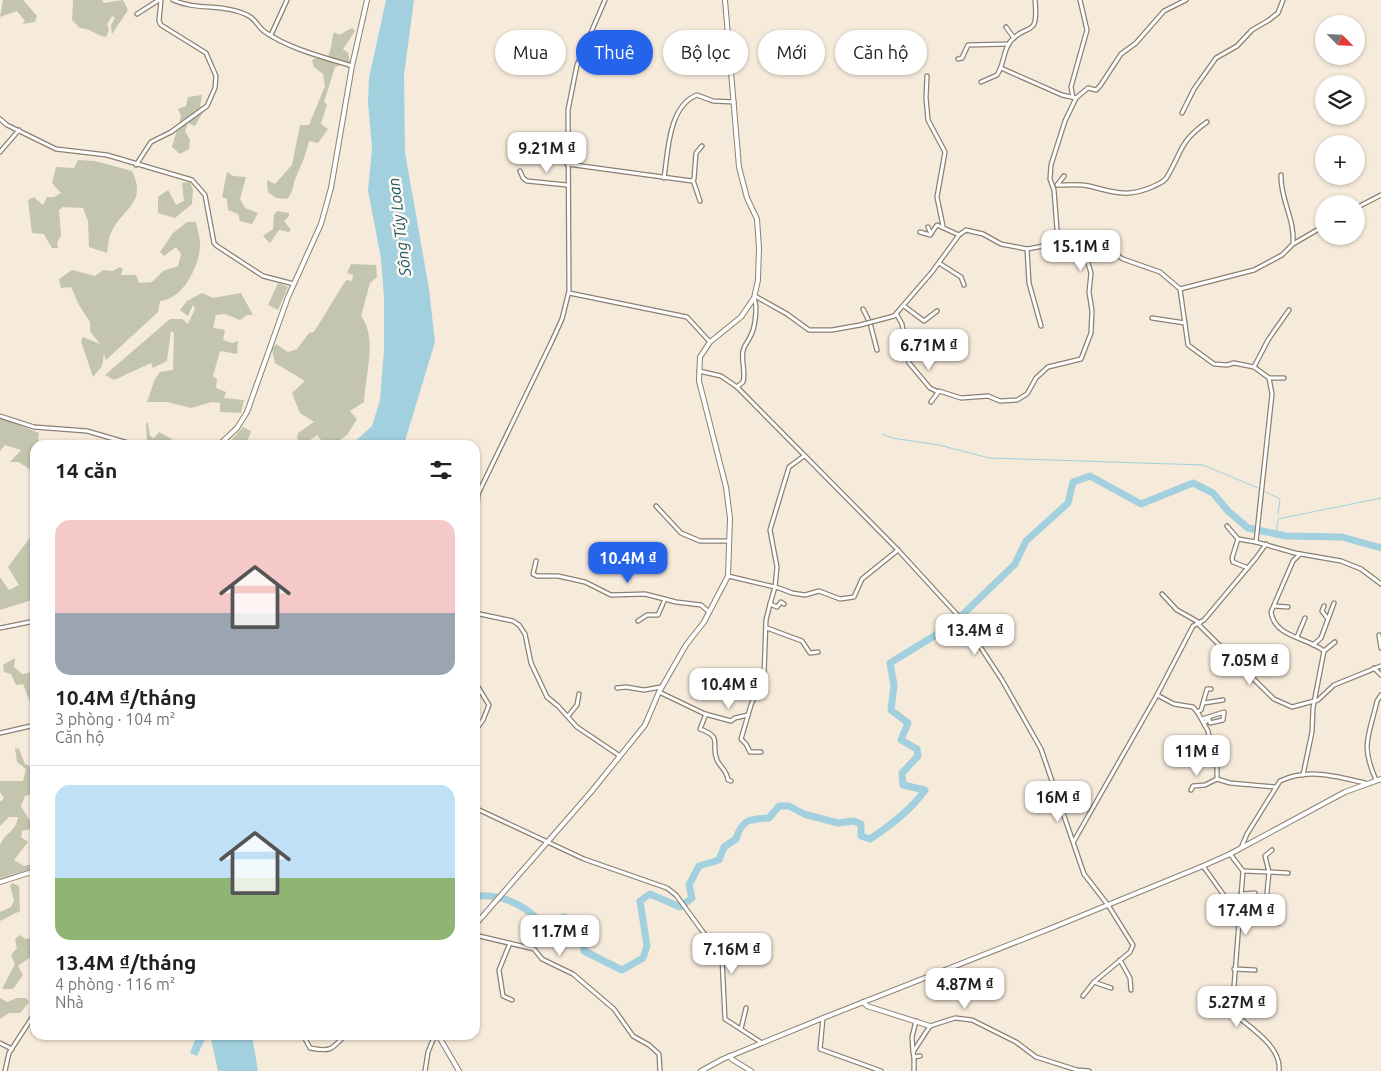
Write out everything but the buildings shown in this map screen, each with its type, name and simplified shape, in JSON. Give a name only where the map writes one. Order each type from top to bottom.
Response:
[{"type":"street","points":[[138,14],[160,0]]},
{"type":"street","points":[[136,165],[150,142],[172,132],[207,106],[215,88],[216,76],[206,53],[161,25],[159,21],[160,0]]},
{"type":"street","points":[[173,0],[185,6],[220,8],[250,16],[263,31],[271,35],[305,51],[352,66]]},
{"type":"street","points":[[271,35],[287,0]]},
{"type":"street","points":[[224,440],[237,428],[246,412],[294,284],[321,224],[331,188],[352,66],[367,0]]},
{"type":"street","points":[[480,490],[562,319],[569,293],[567,164],[570,93],[577,65],[605,0]]},
{"type":"street","points":[[725,0],[739,167],[747,198],[757,219],[759,248],[758,280],[754,297],[755,312],[752,335],[745,344],[741,360],[743,382],[737,387]]},
{"type":"street","points":[[981,82],[997,75],[1008,44],[1035,23],[1035,0]]},
{"type":"street","points":[[1076,98],[1071,87],[1087,30],[1080,0]]},
{"type":"street","points":[[1058,243],[1053,187],[1050,179],[1052,159],[1076,98],[1088,88],[1096,90],[1121,54],[1136,43],[1164,11],[1186,0]]},
{"type":"street","points":[[1182,114],[1194,89],[1216,58],[1237,46],[1252,30],[1278,13],[1284,0]]},
{"type":"street","points":[[1006,27],[1014,38]]},
{"type":"street","points":[[958,59],[962,58],[968,45],[1008,44]]},
{"type":"street","points":[[1001,68],[1062,95],[1076,98]]},
{"type":"street","points":[[926,76],[928,120],[945,152],[937,196],[943,226]]},
{"type":"street","points":[[664,178],[671,134],[682,108],[697,95],[713,101],[734,102]]},
{"type":"street","points":[[0,119],[56,148],[107,155],[192,180],[205,195],[214,243],[263,276],[294,284]]},
{"type":"street","points":[[1053,187],[1058,185],[1088,186],[1112,193],[1128,194],[1162,183],[1168,176],[1182,145],[1192,133],[1207,122]]},
{"type":"street","points":[[0,152],[19,130]]},
{"type":"street","points":[[700,201],[693,180],[696,153],[702,146]]},
{"type":"street","points":[[567,164],[664,178],[693,180]]},
{"type":"street","points":[[520,171],[521,176],[527,181],[567,185]]},
{"type":"street","points":[[1281,175],[1282,191],[1293,227],[1293,244]]},
{"type":"street","points":[[1058,185],[1064,176]]},
{"type":"street","points":[[1365,204],[1381,196]]},
{"type":"street","points":[[931,234],[935,225],[943,226],[959,234]]},
{"type":"street","points":[[928,227],[931,234]]},
{"type":"street","points":[[754,297],[787,314],[809,330],[832,330],[895,316],[939,263],[959,234],[966,230],[974,231],[1001,244],[1027,249],[1088,238],[1123,259],[1157,270],[1174,281],[1180,289],[1188,345],[1214,364],[1227,365],[1234,363],[1254,366],[1269,378],[1284,378]]},
{"type":"street","points":[[1180,289],[1249,271],[1282,255],[1293,244],[1315,231]]},
{"type":"street","points":[[920,232],[929,236],[931,234]]},
{"type":"street","points":[[895,316],[902,324],[909,363],[930,388],[961,398],[988,396],[1000,401],[1017,400],[1027,394],[1036,378],[1048,366],[1080,359],[1091,333],[1092,311],[1089,297],[1091,273],[1081,240]]},
{"type":"street","points":[[1027,249],[1029,283],[1042,326]]},
{"type":"street","points":[[939,263],[961,277],[964,285]]},
{"type":"street","points":[[569,293],[687,317],[710,342]]},
{"type":"street","points":[[480,919],[645,725],[660,690],[686,645],[709,612],[728,576],[730,518],[726,487],[700,389],[700,357],[710,342],[741,317],[754,297]]},
{"type":"street","points":[[904,306],[924,321],[937,311]]},
{"type":"street","points":[[863,309],[870,322],[877,350]]},
{"type":"street","points":[[1254,366],[1268,340],[1289,310]]},
{"type":"street","points":[[1152,318],[1185,323]]},
{"type":"street","points":[[699,371],[721,376],[737,387],[898,550],[964,622],[1002,680],[1042,749],[1084,874],[1108,906],[1133,945],[1130,952],[1094,982],[1083,996]]},
{"type":"street","points":[[1256,542],[1260,522],[1272,394],[1269,378]]},
{"type":"street","points":[[931,402],[938,392]]},
{"type":"street","points":[[0,416],[34,426],[87,431],[118,440]]},
{"type":"street","points":[[761,752],[750,752],[746,744],[740,739],[764,675],[767,628],[770,604],[775,587],[777,560],[770,530],[789,467],[804,456]]},
{"type":"street","points":[[656,506],[681,533],[700,541],[730,540]]},
{"type":"street","points":[[1227,526],[1238,539],[1266,544],[1300,554],[1340,561],[1361,569],[1381,584]]},
{"type":"street","points":[[1238,539],[1232,558],[1234,562],[1248,568]]},
{"type":"street","points":[[1073,842],[1157,695],[1193,626],[1204,620],[1266,544]]},
{"type":"street","points":[[728,576],[805,595],[819,591],[840,599],[854,597],[862,579],[898,550]]},
{"type":"street","points":[[1300,554],[1293,561],[1271,612],[1275,622],[1282,631],[1324,651]]},
{"type":"street","points":[[536,560],[533,574],[537,576],[547,574],[585,582],[612,595],[645,594],[701,605],[709,612]]},
{"type":"street","points":[[1162,594],[1177,610],[1199,624],[1277,702],[1292,707],[1322,698],[1334,685],[1363,675],[1381,666]]},
{"type":"street","points":[[638,621],[647,615],[658,615],[661,603],[665,599]]},
{"type":"street","points":[[770,604],[777,607],[780,602],[784,604]]},
{"type":"street","points":[[1313,645],[1322,638],[1334,603]]},
{"type":"street","points":[[1274,606],[1288,607]]},
{"type":"street","points":[[1324,606],[1322,611],[1328,619]]},
{"type":"street","points":[[480,614],[514,621],[519,625],[525,634],[531,663],[544,693],[577,727],[620,756]]},
{"type":"street","points":[[1297,638],[1305,618]]},
{"type":"street","points":[[0,628],[30,622]]},
{"type":"street","points":[[767,628],[802,641],[810,653],[818,652]]},
{"type":"street","points":[[1379,635],[1381,648]]},
{"type":"street","points":[[1303,775],[1312,732],[1314,701],[1324,651],[1335,642]]},
{"type":"street","points":[[1374,668],[1381,675]]},
{"type":"street","points":[[617,688],[660,690],[706,714],[731,721],[748,715]]},
{"type":"street","points":[[1197,712],[1201,710],[1207,689],[1211,689]]},
{"type":"street","points":[[480,691],[489,706],[480,724]]},
{"type":"street","points":[[568,716],[577,705],[579,694]]},
{"type":"street","points":[[1157,695],[1174,704],[1193,707],[1197,712],[1203,721],[1218,768],[1217,779]]},
{"type":"street","points":[[1376,780],[1368,761],[1366,742],[1377,701],[1381,695]]},
{"type":"street","points":[[1203,704],[1223,700]]},
{"type":"street","points":[[1377,701],[1381,706]]},
{"type":"street","points":[[1224,712],[1223,720],[1210,723],[1209,719],[1203,721],[1224,712]]},
{"type":"street","points":[[706,714],[700,729],[711,733],[715,739],[717,760],[726,772],[728,780],[731,781]]},
{"type":"street","points":[[0,733],[30,726]]},
{"type":"street","points":[[1240,848],[1246,834],[1276,787],[1287,778],[1303,775],[1333,776],[1365,783]]},
{"type":"street","points":[[1191,790],[1193,786],[1205,786],[1217,779],[1230,783],[1276,787]]},
{"type":"street","points":[[701,1071],[729,1056],[1108,906],[1203,866],[1230,854],[1345,792],[1365,783],[1381,779]]},
{"type":"street","points":[[480,810],[600,865],[666,888],[682,901],[722,958],[725,1019],[762,1043]]},
{"type":"street","points":[[1267,893],[1269,872],[1265,856],[1272,850]]},
{"type":"street","points":[[1230,854],[1243,871],[1232,1012],[1275,1051],[1280,1062],[1279,1071]]},
{"type":"street","points":[[1203,866],[1239,916]]},
{"type":"street","points":[[1243,871],[1288,873]]},
{"type":"street","points":[[0,882],[30,873]]},
{"type":"street","points":[[1241,894],[1255,894]]},
{"type":"street","points":[[1240,901],[1263,908],[1278,923]]},
{"type":"street","points":[[1252,918],[1255,906]]},
{"type":"street","points":[[480,936],[534,949],[542,958],[574,974],[614,1009],[633,1036],[650,1045],[659,1054],[660,1071]]},
{"type":"street","points":[[510,943],[499,970],[503,996],[512,1000]]},
{"type":"street","points":[[1120,960],[1127,972],[1131,990]]},
{"type":"street","points":[[1234,970],[1255,970]]},
{"type":"street","points":[[1094,982],[1111,988]]},
{"type":"street","points":[[863,1002],[866,1006],[930,1026],[955,1018],[972,1020],[1016,1042],[1036,1057],[1068,1070],[1089,1071]]},
{"type":"street","points":[[741,1029],[746,1008]]},
{"type":"street","points":[[823,1018],[820,1049],[881,1071]]},
{"type":"street","points":[[5,1071],[12,1049],[30,1021]]},
{"type":"street","points":[[914,1071],[912,1037],[916,1021]]},
{"type":"street","points":[[913,1052],[930,1026]]},
{"type":"street","points":[[306,1040],[310,1048],[324,1051],[334,1048],[341,1040]]},
{"type":"street","points":[[425,1071],[428,1052],[434,1040]]},
{"type":"street","points":[[439,1040],[459,1071]]},
{"type":"street","points":[[0,1043],[12,1049]]},
{"type":"street","points":[[729,1056],[751,1071]]},
{"type":"street","points":[[914,1057],[920,1056]]},
{"type":"green space","points":[[3,0],[23,0],[37,16],[35,22],[22,24],[25,21],[17,11],[0,17]]},
{"type":"green space","points":[[73,0],[102,0],[104,3],[123,0],[128,10],[112,34],[111,25],[115,18],[112,16],[107,24],[109,30],[106,37],[80,28],[72,20]]},
{"type":"green space","points":[[352,28],[355,31],[343,49],[348,53],[350,62],[335,67],[324,102],[327,104],[321,124],[328,129],[318,143],[309,141],[292,191],[287,199],[276,198],[268,192],[267,180],[275,184],[292,165],[300,125],[309,125],[325,86],[323,74],[314,67],[312,60],[318,57],[326,60],[334,32],[339,35]]},
{"type":"green space","points":[[202,95],[200,106],[204,110],[195,126],[188,123],[185,131],[190,140],[189,149],[180,154],[172,147],[181,116],[178,109],[186,106],[188,97]]},
{"type":"green space","points":[[78,160],[95,161],[132,171],[136,182],[137,191],[135,199],[111,233],[107,253],[89,247],[88,221],[83,208],[63,207],[59,210],[61,236],[57,242],[58,248],[52,248],[44,234],[32,233],[28,200],[34,197],[43,205],[47,197],[54,197],[61,193],[52,183],[56,167],[74,168]]},
{"type":"green space","points":[[227,172],[233,176],[246,177],[240,199],[245,208],[258,213],[252,224],[240,221],[238,214],[228,210],[227,199],[222,197]]},
{"type":"green space","points":[[190,182],[193,190],[192,204],[175,218],[158,213],[158,197],[168,190],[176,205],[184,201],[182,183]]},
{"type":"green space","points":[[277,211],[289,213],[289,216],[284,221],[291,230],[289,232],[279,230],[270,243],[263,236],[273,229],[274,215]]},
{"type":"green space","points":[[187,222],[196,222],[200,243],[197,263],[188,281],[176,295],[160,301],[158,312],[106,360],[104,354],[102,366],[93,377],[81,341],[83,337],[100,344],[90,331],[90,322],[79,305],[71,287],[61,288],[59,279],[72,270],[95,276],[103,270],[112,271],[120,267],[123,269],[121,275],[136,275],[139,283],[152,282],[163,271],[178,266],[181,254],[176,247],[164,256],[160,252],[173,233]]},
{"type":"green space","points":[[351,264],[376,265],[377,277],[370,283],[361,316],[369,335],[370,346],[364,402],[350,411],[357,419],[347,435],[340,440],[321,440],[317,435],[310,440],[299,440],[297,439],[298,433],[314,422],[300,413],[292,393],[305,381],[275,363],[272,349],[276,344],[288,352],[297,349],[309,333],[314,332],[346,280],[352,281],[353,275],[347,273]]},
{"type":"green space","points":[[278,283],[288,287],[278,310],[268,305]]},
{"type":"green space","points":[[202,293],[213,298],[241,293],[253,315],[247,315],[240,320],[225,314],[216,315],[213,328],[225,330],[223,340],[232,343],[238,341],[237,354],[220,351],[213,376],[217,379],[216,388],[226,392],[224,398],[244,400],[241,413],[220,412],[220,403],[212,402],[191,408],[167,402],[147,402],[155,379],[160,372],[173,370],[174,333],[171,331],[167,361],[153,368],[151,363],[114,380],[105,375],[170,319],[182,319],[188,324],[195,309],[193,305],[188,316],[180,310],[187,301]]},
{"type":"green space","points":[[0,417],[39,433],[38,440],[30,440],[30,470],[19,462],[10,462],[21,450],[5,445],[0,451]]},
{"type":"green space","points":[[146,423],[148,423],[150,436],[154,438],[159,432],[172,439],[172,440],[147,440]]},
{"type":"green space","points":[[243,427],[251,431],[248,440],[231,440]]},
{"type":"green space","points":[[30,538],[30,601],[0,610],[0,577],[9,590],[19,585],[8,567]]},
{"type":"green space","points":[[15,658],[14,667],[22,674],[30,671],[30,702],[23,684],[16,685],[11,674],[4,672],[3,665]]},
{"type":"green space","points":[[15,748],[19,749],[25,764],[30,766],[30,794],[25,796],[21,806],[30,821],[30,829],[22,831],[21,837],[28,842],[14,860],[24,866],[30,864],[30,869],[0,878],[0,846],[15,826],[18,817],[9,817],[0,826],[0,802],[4,798],[0,792],[0,781],[23,781],[26,769],[17,762]]},
{"type":"green space","points":[[12,883],[19,886],[20,911],[0,921],[0,912],[11,907],[14,900],[10,886]]},
{"type":"green space","points":[[19,935],[26,939],[30,938],[30,958],[18,966],[23,975],[13,989],[2,989],[15,964],[11,955],[17,948],[15,940]]},
{"type":"green space","points":[[0,998],[7,1002],[17,998],[26,998],[29,1002],[20,1013],[9,1013],[0,1019]]},
{"type":"water","name":"Sông Túy Loan","points":[[386,0],[414,0],[404,75],[405,152],[429,289],[435,342],[405,440],[357,440],[372,426],[380,400],[384,350],[384,297],[381,258],[368,191],[372,148],[368,102],[369,78]]},
{"type":"water","points":[[195,1040],[205,1040],[197,1056],[190,1053]]},
{"type":"water","points":[[211,1040],[253,1040],[258,1071],[218,1071]]},
{"type":"waterway","points":[[882,434],[892,438],[939,445],[989,458],[1203,465],[1258,488]]},
{"type":"waterway","points":[[480,896],[495,897],[513,902],[530,912],[544,926],[564,917],[583,930],[584,951],[622,970],[643,958],[647,946],[640,901],[650,894],[680,907],[692,898],[689,885],[699,866],[719,860],[724,847],[736,839],[741,827],[748,821],[769,818],[779,806],[789,806],[804,814],[838,823],[854,821],[861,824],[861,836],[870,839],[878,834],[907,811],[925,790],[903,785],[902,773],[918,756],[917,749],[901,740],[908,723],[891,710],[894,685],[890,663],[952,625],[1015,564],[1026,541],[1068,503],[1073,482],[1090,476],[1141,504],[1193,483],[1213,493],[1228,511],[1248,528],[1286,536],[1342,537],[1381,548]]},
{"type":"waterway","points":[[1266,492],[1280,499],[1278,514]]},
{"type":"waterway","points":[[1278,519],[1381,498]]},
{"type":"waterway","points":[[1276,534],[1278,520]]}]
